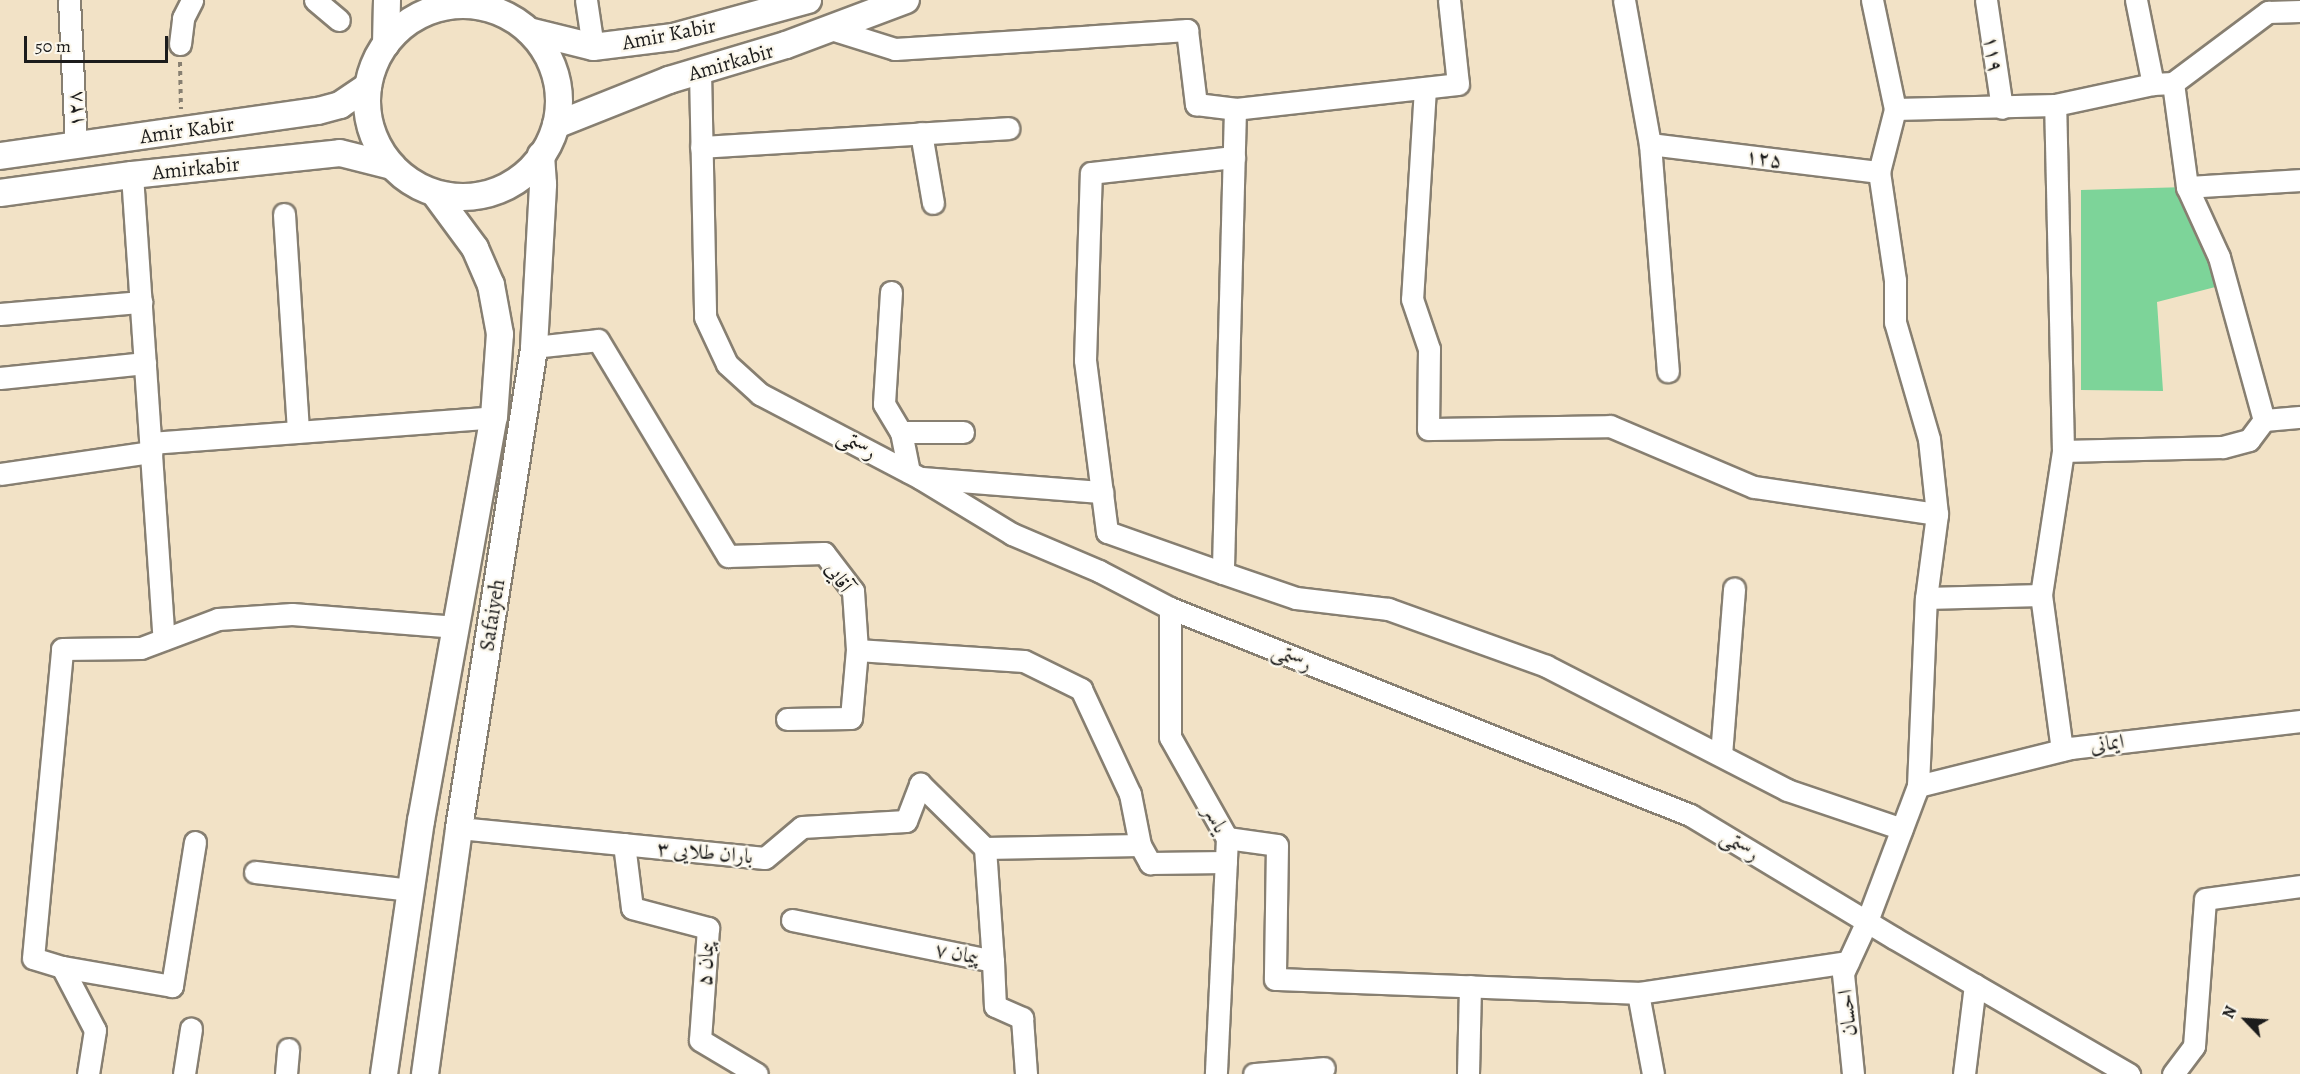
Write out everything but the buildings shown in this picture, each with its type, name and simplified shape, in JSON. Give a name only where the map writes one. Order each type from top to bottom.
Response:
[{"type":"main road","points":[[386,44],[387,0]]},
{"type":"main road","name":"Amir Kabir","points":[[529,31],[593,47],[673,37],[808,0]]},
{"type":"main road","name":"Amirkabir","points":[[556,125],[669,80],[786,45],[906,0]]},
{"type":"main road","points":[[467,5],[495,6],[529,31],[549,58],[555,74],[559,108],[556,125],[550,141],[531,169],[503,189],[469,197],[435,194],[419,187],[392,166],[381,152],[371,129],[367,103],[372,69],[386,44],[406,23],[434,9],[467,5]]},
{"type":"main road","name":"Amir Kabir","points":[[0,156],[318,111],[340,105],[368,86]]},
{"type":"main road","name":"Amirkabir","points":[[0,194],[132,175],[340,153],[392,166]]},
{"type":"main road","name":"Safaiyeh","points":[[425,1074],[459,828],[534,347],[543,184],[541,154]]},
{"type":"main road","name":"Safaiyeh","points":[[384,1074],[411,890],[494,417],[500,334],[491,285],[475,248],[435,194]]},
{"type":"street","name":"۱۲۸","points":[[69,0],[76,145]]},
{"type":"street","points":[[180,44],[183,18],[192,0]]},
{"type":"street","points":[[315,0],[339,20]]},
{"type":"street","points":[[586,0],[593,47]]},
{"type":"street","points":[[831,29],[895,49],[1187,30],[1196,104],[1235,109],[1458,84],[1449,0]]},
{"type":"street","points":[[1624,0],[1650,144],[1668,371]]},
{"type":"street","points":[[1872,0],[1895,109],[1879,172]]},
{"type":"street","name":"۱۱۹","points":[[1986,0],[2002,108]]},
{"type":"street","points":[[2136,0],[2163,83],[2187,187],[2219,256],[2264,420]]},
{"type":"street","points":[[1895,109],[2055,105],[2163,83],[2267,6],[2300,11]]},
{"type":"street","name":"رستمی","points":[[700,71],[705,317],[727,364],[760,394],[915,475],[1012,534],[1099,572],[1170,609],[1690,815],[2129,1074]]},
{"type":"street","points":[[1425,88],[1412,299],[1429,349],[1428,429],[1610,426],[1754,487],[1937,514]]},
{"type":"street","points":[[2055,105],[2063,451],[2041,595],[2062,750]]},
{"type":"street","points":[[1223,573],[1235,109]]},
{"type":"street","points":[[701,147],[1008,128]]},
{"type":"street","points":[[921,133],[933,203]]},
{"type":"street","name":"۱۲۵","points":[[1650,144],[1879,172]]},
{"type":"street","points":[[1234,157],[1091,173],[1085,360],[1107,532],[1296,598],[1388,609],[1546,666],[1787,790],[1902,829]]},
{"type":"street","name":"احسان","points":[[1853,1074],[1843,973],[1867,921],[1918,786],[1926,598],[1937,514],[1929,439],[1895,322],[1894,280],[1879,172]]},
{"type":"street","points":[[132,175],[164,639]]},
{"type":"street","points":[[2187,187],[2300,180]]},
{"type":"street","points":[[284,214],[298,432]]},
{"type":"street","points":[[891,292],[884,404],[901,432],[915,475],[1102,492]]},
{"type":"street","points":[[0,314],[141,302]]},
{"type":"street","name":"آقایی","points":[[534,347],[598,340],[728,556],[824,553],[853,591],[857,650]]},
{"type":"street","points":[[0,378],[145,363]]},
{"type":"street","points":[[0,474],[151,447],[298,432],[494,417]]},
{"type":"street","points":[[2063,451],[2222,447],[2249,440],[2264,420],[2300,417]]},
{"type":"street","points":[[901,432],[963,432]]},
{"type":"street","points":[[1721,755],[1734,589]]},
{"type":"street","points":[[1926,598],[2041,595]]},
{"type":"street","name":"یاسر","points":[[1170,609],[1170,737],[1227,838],[1216,1074]]},
{"type":"street","points":[[195,842],[172,986],[62,968],[33,958],[62,649],[141,648],[218,619],[292,614],[456,627]]},
{"type":"street","points":[[788,719],[851,718],[857,650],[1024,661],[1082,689],[1130,794],[1140,845],[1150,863],[1226,862]]},
{"type":"street","name":"ایمانی","points":[[1918,786],[2062,750],[2300,721]]},
{"type":"street","name":"باران طلایی ۳","points":[[459,828],[765,858],[802,827],[906,821],[920,784],[985,848]]},
{"type":"street","points":[[1227,838],[1277,845],[1275,979],[1638,993],[1848,962]]},
{"type":"street","name":"پیمان ۵","points":[[624,844],[632,908],[708,928],[700,1040],[757,1074]]},
{"type":"street","points":[[993,961],[985,848],[1140,845]]},
{"type":"street","points":[[255,872],[411,890]]},
{"type":"street","points":[[2173,1074],[2194,1046],[2205,899],[2300,886]]},
{"type":"street","name":"پیمان ۷","points":[[792,920],[993,961],[994,1006],[1022,1018],[1026,1074]]},
{"type":"street","points":[[62,968],[95,1030],[88,1074]]},
{"type":"street","points":[[1964,1074],[1975,985]]},
{"type":"street","points":[[1468,1074],[1470,986]]},
{"type":"street","points":[[1638,993],[1653,1074]]},
{"type":"street","points":[[184,1074],[191,1029]]},
{"type":"street","points":[[286,1074],[288,1049]]},
{"type":"street","points":[[1255,1074],[1324,1068]]},
{"type":"path","points":[[180,44],[181,131]]},
{"type":"green space","points":[[2187,187],[2227,284],[2157,302],[2163,391],[2081,390],[2081,190]]}]
